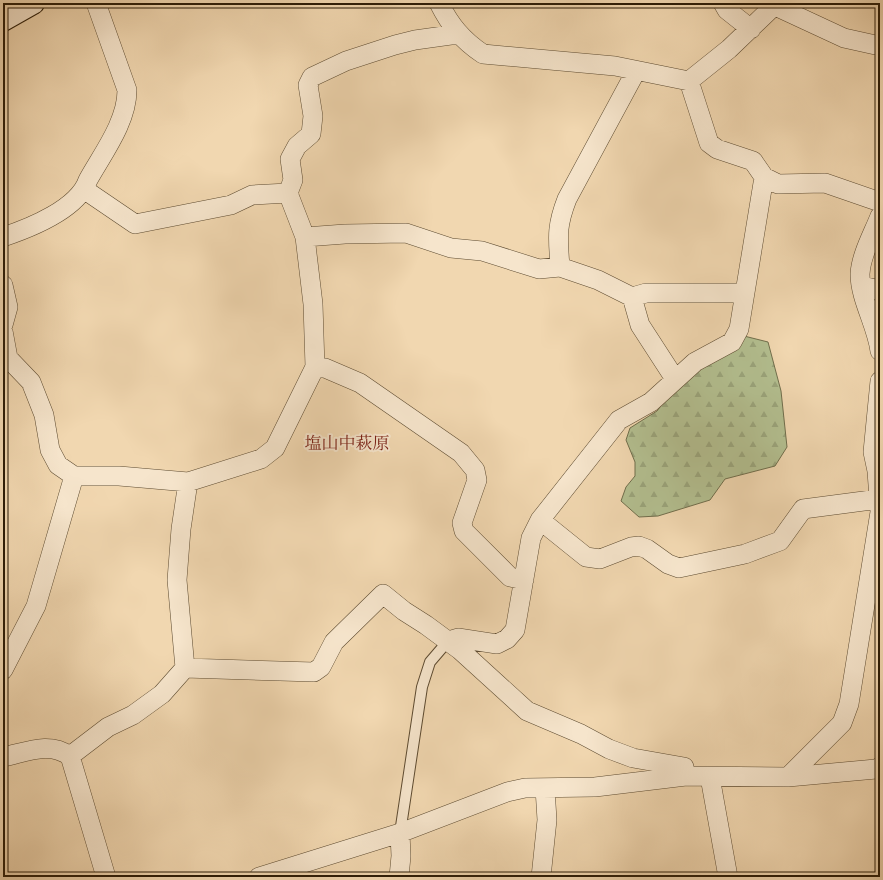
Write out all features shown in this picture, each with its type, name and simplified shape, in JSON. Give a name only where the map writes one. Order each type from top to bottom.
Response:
[{"type":"main road","points":[[3,20],[33,3]]},
{"type":"street","points":[[3,237],[53,217],[85,190],[88,180],[123,116],[127,100],[127,90],[96,3]]},
{"type":"street","points":[[439,3],[447,20],[458,34],[469,45],[483,54],[615,66],[689,81]]},
{"type":"street","points":[[723,3],[727,10],[751,29]]},
{"type":"street","points":[[689,81],[751,29],[776,5],[844,38],[880,46]]},
{"type":"street","points":[[3,331],[8,358],[31,382],[44,415],[50,450],[58,465],[74,476],[119,476],[188,482],[261,459],[275,448],[315,366],[313,304],[305,237],[288,193],[293,180],[290,160],[297,146],[311,134],[313,116],[308,85],[312,77],[346,61],[415,40],[458,34]]},
{"type":"street","points":[[560,267],[558,235],[559,219],[567,199],[636,71]]},
{"type":"street","points":[[689,81],[709,143],[717,149],[753,161],[764,177],[778,184],[825,183],[880,202]]},
{"type":"street","points":[[448,641],[458,638],[497,644],[507,639],[515,630],[531,538],[540,520],[619,420],[651,402],[695,362],[732,342],[739,329],[764,177]]},
{"type":"street","points":[[85,190],[135,224],[231,204],[252,195],[288,193]]},
{"type":"street","points":[[880,216],[865,253],[860,273],[862,286],[879,340],[880,351]]},
{"type":"street","points":[[305,237],[345,234],[406,233],[451,248],[482,251],[539,269],[560,267],[598,280],[632,297],[646,293],[745,292]]},
{"type":"street","points":[[3,285],[8,307],[3,325]]},
{"type":"street","points":[[862,286],[880,290]]},
{"type":"street","points":[[632,297],[640,325],[675,379]]},
{"type":"street","points":[[315,366],[325,368],[360,383],[461,453],[475,470],[477,480],[462,524],[464,531],[510,576],[524,580]]},
{"type":"street","points":[[788,777],[842,722],[849,704],[880,512],[878,471],[873,452],[880,381]]},
{"type":"street","points":[[3,670],[36,606],[74,476]]},
{"type":"street","points":[[70,756],[108,727],[133,714],[162,694],[185,668],[177,580],[181,529],[188,482]]},
{"type":"street","points":[[540,520],[586,557],[600,559],[631,547],[639,546],[647,549],[668,564],[679,568],[745,554],[780,541],[803,509],[879,499]]},
{"type":"street","points":[[185,668],[314,672],[321,667],[334,642],[383,594],[404,612],[448,641],[527,711],[581,734],[609,749],[633,758],[684,767],[686,776]]},
{"type":"street","points":[[3,756],[49,747],[61,749],[70,756],[106,877]]},
{"type":"street","points":[[259,877],[400,833],[507,792],[525,788],[595,787],[686,776],[788,777],[876,769],[880,767]]},
{"type":"street","points":[[710,777],[728,877]]},
{"type":"street","points":[[541,877],[547,820],[545,788]]},
{"type":"street","points":[[399,877],[402,856],[400,833]]},
{"type":"lane","points":[[400,833],[422,687],[430,662],[448,641]]},
{"type":"green space","points":[[744,336],[768,342],[781,391],[787,447],[775,466],[725,479],[710,500],[658,516],[639,517],[621,501],[626,487],[635,476],[635,462],[626,440],[630,428],[657,411],[673,390]]},
{"type":"district","name":"塩山中萩原","points":[[347,443]]}]
